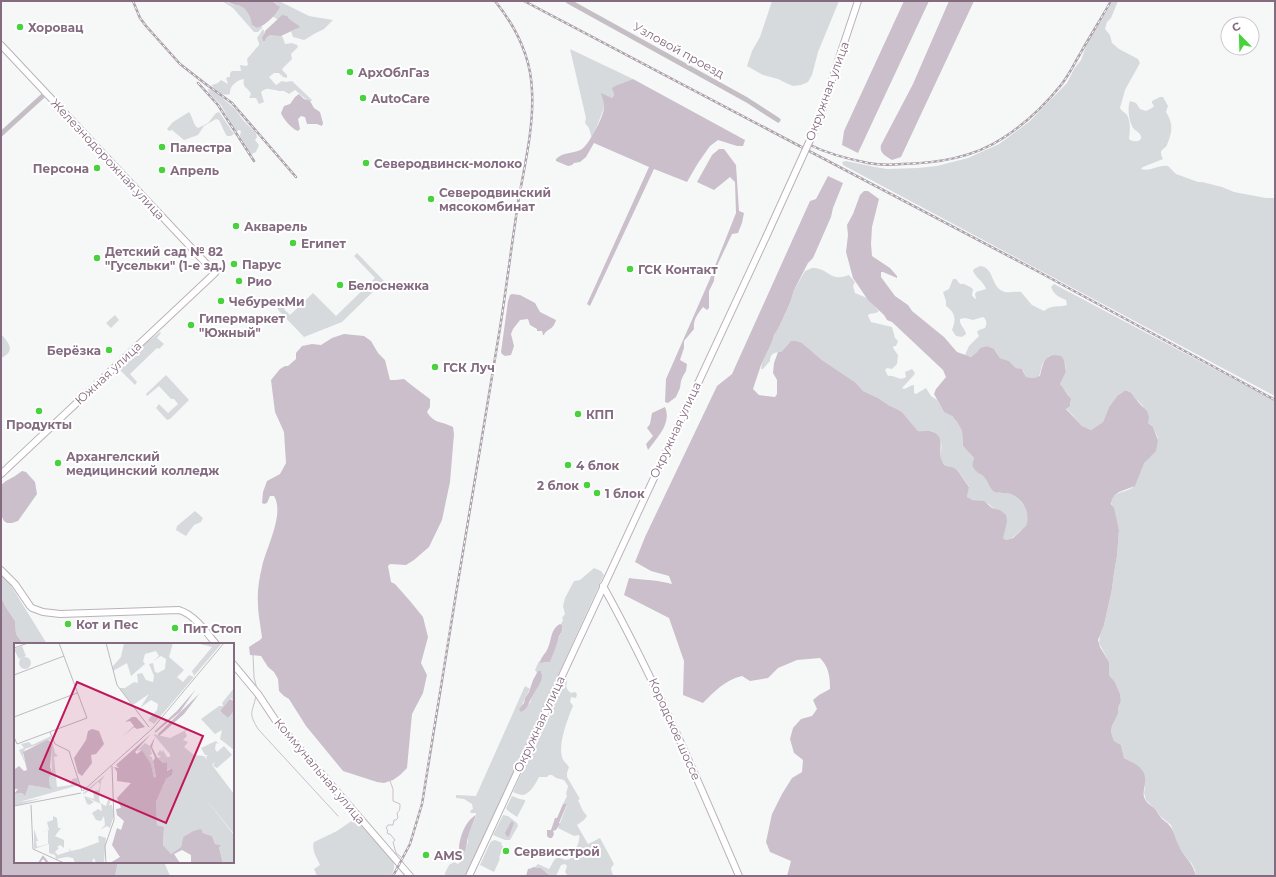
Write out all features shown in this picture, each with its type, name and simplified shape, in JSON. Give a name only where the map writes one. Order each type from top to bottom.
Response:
[{"type":"main road","name":"Окружная улица","points":[[468,876],[820,118],[858,1]]},
{"type":"main road","name":"Железнодорожная улица","points":[[1,45],[215,273]]},
{"type":"main road","name":"Южная улица","points":[[1,474],[215,273]]},
{"type":"main road","points":[[1,570],[15,584],[30,606],[42,612],[60,614],[179,610],[186,613],[195,621],[215,643]]},
{"type":"main road","name":"Кородское шоссе","points":[[603,586],[649,673],[693,768],[739,876]]},
{"type":"main road","name":"Коммунальная улица","points":[[234,665],[258,694],[276,721],[410,876]]},
{"type":"street","name":"Узловой проезд","points":[[568,1],[747,100],[778,120]]},
{"type":"street","points":[[1,134],[46,93]]},
{"type":"shaded area","points":[[222,1],[242,6],[247,11],[253,26],[257,28],[262,26],[262,28],[258,32],[254,32],[233,8]]},
{"type":"shaded area","points":[[227,1],[272,1],[280,7],[270,20],[257,28],[252,25],[246,10]]},
{"type":"shaded area","points":[[272,1],[279,1],[309,16],[333,20],[324,29],[304,40],[293,37],[291,31],[296,29],[297,24],[288,17],[277,19],[272,16],[277,12],[278,5]]},
{"type":"shaded area","points":[[772,1],[839,1],[818,52],[812,75],[808,82],[801,85],[793,86],[778,79],[763,75],[747,66],[752,51],[760,37]]},
{"type":"shaded area","points":[[904,1],[929,1],[858,153],[842,145],[844,131]]},
{"type":"shaded area","points":[[949,1],[974,1],[901,157],[892,160],[885,156],[882,152],[881,145],[913,84]]},
{"type":"shaded area","points":[[1113,1],[1118,1],[1105,29],[1110,35],[1112,43],[1119,49],[1138,59],[1140,63],[1125,90],[1120,108],[1127,115],[1129,121],[1129,139],[1138,141],[1141,138],[1131,123],[1129,111],[1130,101],[1136,103],[1140,109],[1146,111],[1154,106],[1152,101],[1163,97],[1168,106],[1166,112],[1171,125],[1171,132],[1166,146],[1161,152],[1163,159],[1141,169],[1148,170],[1161,166],[1168,166],[1176,174],[1198,182],[1222,187],[1234,192],[1266,198],[1275,198],[1275,396],[843,165],[842,162],[846,161],[887,169],[937,166],[968,158],[999,144],[1030,121],[1067,83],[1074,69],[1081,60],[1087,44]]},
{"type":"shaded area","points":[[282,15],[287,16],[300,27],[281,36],[270,35],[265,41],[263,41],[262,37],[265,31]]},
{"type":"shaded area","points":[[263,29],[265,33],[262,37],[265,40],[270,35],[281,35],[285,44],[292,43],[298,47],[291,54],[292,59],[282,69],[287,75],[287,78],[283,77],[279,73],[274,73],[269,77],[276,85],[282,81],[292,81],[312,101],[308,101],[295,90],[289,94],[284,91],[267,89],[261,92],[264,102],[259,104],[256,98],[249,98],[251,94],[244,86],[244,79],[234,84],[231,88],[230,94],[227,95],[220,93],[212,86],[221,80],[228,84],[226,78],[230,77],[230,73],[232,71],[241,71],[240,65],[248,65],[247,59],[259,45],[257,38]]},
{"type":"shaded area","points":[[570,49],[633,79],[617,85],[613,92],[614,95],[604,108],[592,139],[589,128],[585,123],[586,118]]},
{"type":"shaded area","points":[[633,79],[745,140],[743,146],[737,146],[718,140],[710,146],[687,182],[654,169],[590,306],[587,304],[649,167],[594,143],[586,157],[580,162],[568,166],[556,161],[556,159],[559,156],[579,151],[589,142],[604,109],[601,93],[612,98],[614,95],[612,88]]},
{"type":"shaded area","points":[[208,89],[213,90],[235,109],[243,120],[256,133],[257,137],[255,140],[259,145],[256,152],[252,154],[249,152],[240,136],[241,131],[239,130],[236,132],[221,105],[209,93]]},
{"type":"shaded area","points":[[299,94],[304,99],[310,101],[314,108],[320,112],[323,123],[322,126],[317,124],[307,124],[305,117],[301,116],[298,119],[300,129],[298,131],[284,118],[281,113],[284,106],[290,104]]},
{"type":"shaded area","points":[[189,112],[198,128],[208,123],[216,113],[219,112],[234,134],[227,136],[219,120],[216,119],[204,126],[198,135],[184,140],[172,130],[169,131],[167,129],[173,122]]},
{"type":"shaded area","points":[[719,149],[724,149],[736,165],[739,211],[744,213],[742,223],[738,233],[732,234],[715,270],[714,281],[709,291],[709,308],[707,310],[703,307],[695,319],[694,329],[684,341],[684,348],[680,360],[687,364],[686,371],[676,397],[668,403],[665,402],[666,379],[709,281],[736,213],[735,182],[730,177],[714,190],[697,182],[712,155]]},
{"type":"shaded area","points":[[828,176],[843,183],[831,217],[813,258],[808,263],[794,290],[790,303],[761,365],[753,389],[759,395],[775,397],[777,394],[777,380],[773,373],[774,363],[778,352],[781,352],[791,341],[802,343],[822,360],[855,382],[863,391],[902,412],[918,431],[931,431],[937,435],[940,442],[941,459],[945,465],[956,469],[969,487],[967,497],[973,500],[984,501],[992,508],[1000,510],[1006,515],[1007,522],[1003,538],[1006,540],[1013,538],[1026,526],[1028,517],[1026,508],[1020,500],[1011,494],[997,493],[993,491],[984,477],[975,471],[973,465],[974,458],[963,446],[962,431],[952,416],[944,412],[934,394],[936,389],[946,377],[943,370],[892,322],[887,320],[884,315],[868,300],[853,278],[846,252],[848,235],[847,225],[860,195],[864,191],[868,191],[879,199],[872,227],[872,256],[890,268],[897,278],[883,272],[881,272],[881,277],[895,296],[908,305],[912,311],[944,337],[957,352],[971,357],[980,348],[987,346],[994,349],[1000,358],[1009,361],[1016,368],[1022,369],[1026,377],[1034,378],[1040,376],[1042,367],[1048,357],[1056,355],[1061,356],[1064,361],[1066,372],[1060,384],[1071,399],[1070,406],[1066,409],[1082,426],[1091,430],[1103,422],[1109,407],[1118,395],[1126,390],[1131,393],[1147,411],[1149,417],[1148,423],[1153,427],[1158,440],[1156,451],[1144,463],[1135,486],[1119,492],[1112,499],[1111,504],[1114,508],[1119,530],[1117,556],[1104,625],[1098,640],[1100,647],[1109,662],[1109,675],[1115,682],[1120,694],[1121,701],[1118,708],[1118,714],[1112,726],[1111,732],[1114,741],[1121,745],[1124,758],[1142,770],[1145,777],[1145,799],[1171,827],[1180,848],[1192,866],[1196,876],[787,876],[791,861],[770,852],[766,842],[772,814],[782,794],[792,778],[802,772],[803,760],[794,753],[790,739],[793,728],[801,719],[812,716],[817,709],[813,700],[830,689],[829,676],[825,665],[820,658],[797,660],[778,668],[768,678],[750,681],[742,676],[730,680],[721,686],[703,703],[683,695],[684,661],[669,618],[624,595],[629,578],[672,584],[669,576],[651,571],[635,562],[645,537],[717,386],[732,374],[810,201],[816,199]]},
{"type":"shaded area","points":[[357,253],[384,281],[342,322],[304,337],[276,306],[281,301],[286,306],[284,309],[290,315],[313,293],[336,316],[375,278],[354,256]]},
{"type":"shaded area","points":[[980,266],[985,267],[988,270],[1000,290],[1005,292],[1021,292],[1032,305],[1044,311],[1053,307],[1067,305],[1066,300],[1052,290],[1051,287],[1054,284],[1275,401],[1275,876],[1196,876],[1192,864],[1178,846],[1171,825],[1161,817],[1146,800],[1141,769],[1124,758],[1121,745],[1114,741],[1111,732],[1112,726],[1118,714],[1118,708],[1121,701],[1120,694],[1115,682],[1109,675],[1109,662],[1099,643],[1112,589],[1117,556],[1119,530],[1111,501],[1118,493],[1128,490],[1134,486],[1143,464],[1153,452],[1157,444],[1158,438],[1153,427],[1148,423],[1143,406],[1127,390],[1119,394],[1109,407],[1103,422],[1091,430],[1082,426],[1066,408],[1071,404],[1071,400],[1060,384],[1066,372],[1065,363],[1049,356],[1042,365],[1039,377],[1034,378],[1026,377],[1023,370],[1016,368],[1009,361],[1000,358],[995,350],[987,346],[980,348],[971,357],[965,355],[969,346],[979,336],[977,332],[985,328],[986,320],[983,317],[973,320],[965,318],[960,319],[960,323],[966,334],[962,337],[956,336],[952,330],[954,317],[952,311],[946,306],[943,292],[949,289],[953,279],[956,279],[960,284],[964,284],[972,288],[972,295],[976,299],[976,292],[986,289],[984,284],[973,271]]},
{"type":"shaded area","points":[[812,268],[823,270],[836,277],[849,275],[855,282],[853,286],[855,293],[867,298],[879,311],[869,314],[868,316],[871,322],[892,327],[895,338],[898,341],[896,346],[893,348],[898,355],[897,364],[892,369],[887,368],[885,370],[888,376],[901,379],[906,377],[905,372],[912,369],[915,373],[914,375],[902,388],[904,389],[914,385],[914,393],[916,394],[926,388],[931,396],[937,400],[944,412],[951,415],[962,431],[963,446],[974,458],[974,469],[984,477],[991,489],[998,492],[1011,494],[1023,504],[1029,518],[1025,528],[1010,539],[1006,540],[1002,538],[1007,522],[1000,510],[995,509],[986,503],[967,497],[969,486],[956,469],[945,465],[942,462],[940,457],[941,443],[939,438],[932,431],[918,431],[902,412],[863,391],[855,382],[822,360],[802,343],[789,343],[781,352],[776,352],[773,354],[770,361],[763,369],[761,369],[762,363],[790,303],[794,290],[805,271]]},
{"type":"shaded area","points":[[510,295],[520,295],[535,303],[540,312],[556,320],[552,328],[543,335],[542,331],[537,331],[537,329],[530,325],[528,319],[520,320],[511,334],[514,346],[511,355],[505,356],[501,352],[508,301]]},
{"type":"shaded area","points":[[115,315],[119,320],[111,328],[106,323]]},
{"type":"shaded area","points":[[160,332],[161,333],[157,338],[164,344],[159,349],[157,348],[130,374],[137,382],[135,385],[119,369],[147,342]]},
{"type":"shaded area","points":[[1,334],[10,347],[10,350],[1,358]]},
{"type":"shaded area","points":[[344,334],[364,336],[371,341],[378,353],[385,360],[390,380],[404,379],[430,399],[430,407],[427,412],[432,419],[453,427],[454,434],[450,482],[442,520],[429,547],[406,565],[390,564],[388,566],[391,582],[395,584],[423,617],[428,637],[421,663],[427,675],[423,693],[412,714],[407,768],[393,780],[384,783],[343,771],[306,726],[289,699],[279,691],[278,679],[274,672],[268,667],[261,656],[250,655],[249,647],[262,638],[258,608],[258,586],[264,559],[274,531],[277,512],[277,503],[274,496],[270,496],[267,503],[262,503],[263,492],[267,481],[280,474],[286,463],[284,432],[275,412],[271,380],[280,369],[288,366],[296,359],[296,353],[302,346],[312,344],[321,345],[332,338]]},
{"type":"shaded area","points":[[166,375],[189,400],[170,419],[167,420],[156,408],[159,404],[168,413],[178,404],[174,399],[171,399],[159,386],[147,396],[146,394]]},
{"type":"shaded area","points":[[665,407],[667,419],[659,435],[648,450],[646,444],[653,436],[647,428],[650,424],[652,413]]},
{"type":"shaded area","points":[[22,471],[26,472],[35,482],[37,494],[18,521],[7,523],[1,515],[1,485]]},
{"type":"shaded area","points":[[195,511],[203,518],[201,522],[194,525],[186,536],[176,530],[177,526]]},
{"type":"shaded area","points":[[594,568],[601,571],[604,575],[466,876],[443,876],[445,875],[449,865],[454,862],[458,864],[461,861],[468,842],[468,834],[476,816],[476,813],[470,812],[473,809],[472,804],[464,799],[456,798],[456,795],[476,796],[525,686],[530,689],[522,705],[530,703],[541,681],[542,672],[538,671],[537,673],[535,670],[539,661],[543,663],[550,662],[563,628],[561,624],[563,620],[562,618],[565,614],[563,606],[565,598],[574,581],[580,580]]},
{"type":"shaded area","points":[[1,575],[10,584],[46,643],[22,643],[16,634],[15,621],[1,597]]},
{"type":"shaded area","points":[[1,597],[15,621],[16,634],[22,643],[14,643],[14,863],[118,863],[115,876],[1,876]]},
{"type":"shaded area","points":[[560,624],[562,625],[562,629],[550,662],[540,663],[549,647],[554,629]]},
{"type":"shaded area","points":[[538,671],[541,671],[542,674],[541,681],[527,708],[521,712],[519,709],[524,703]]},
{"type":"shaded area","points":[[564,678],[567,678],[566,687],[569,691],[577,694],[576,698],[571,697],[570,702],[573,706],[564,731],[561,751],[564,761],[569,767],[567,777],[580,799],[578,800],[587,816],[577,825],[588,844],[600,838],[614,864],[611,868],[614,876],[568,876],[565,872],[567,866],[565,864],[561,865],[556,876],[550,876],[541,868],[535,867],[538,864],[549,869],[556,858],[565,860],[570,859],[577,847],[579,835],[574,836],[558,828],[567,805],[563,804],[567,796],[568,786],[564,780],[549,775],[547,777],[539,777],[526,794],[522,795],[513,792]]},
{"type":"shaded area","points":[[512,796],[525,800],[517,817],[506,808]]},
{"type":"shaded area","points":[[563,804],[567,804],[559,823],[560,824],[556,830],[553,831],[554,834],[552,838],[549,838],[547,836],[547,830],[551,830],[555,818],[557,818]]},
{"type":"shaded area","points":[[476,815],[469,833],[466,850],[460,858],[459,847],[462,834],[468,822]]},
{"type":"shaded area","points":[[503,815],[508,816],[517,823],[518,826],[510,840],[505,840],[493,835]]},
{"type":"shaded area","points":[[353,820],[357,821],[393,861],[394,868],[391,876],[317,876],[314,869],[320,865],[314,851],[314,842],[337,831]]},
{"type":"shaded area","points":[[512,821],[514,823],[509,836],[507,837],[505,833]]},
{"type":"shaded area","points":[[495,840],[502,843],[501,845],[503,846],[500,859],[494,872],[480,865],[490,843]]},
{"type":"shaded area","points":[[118,863],[164,863],[170,876],[115,876]]},
{"type":"shaded area","points":[[533,867],[541,868],[550,876],[526,876],[528,869]]},
{"type":"waterway","points":[[253,655],[254,677],[257,689]]},
{"type":"waterway","points":[[256,696],[252,716],[258,729],[338,816]]},
{"type":"waterway","points":[[390,781],[393,789],[393,801],[400,804],[400,807],[397,813],[398,818],[394,820],[393,825],[388,825],[386,828],[388,834],[390,834],[395,840],[393,842],[396,853],[401,857]]},
{"type":"railway","points":[[133,1],[140,18],[180,64],[232,103],[296,177]]},
{"type":"railway","points":[[393,876],[410,844],[422,804],[500,328],[516,213],[532,117],[532,91],[529,66],[516,32],[510,21],[495,1]]},
{"type":"railway","points":[[524,1],[1039,272],[1275,400]]},
{"type":"railway","points":[[808,144],[853,160],[872,164],[889,165],[941,161],[967,155],[991,145],[1011,133],[1027,120],[1055,92],[1069,73],[1111,1]]},
{"type":"railway","points":[[198,83],[218,105],[254,161]]},
{"type":"place","name":"Хоровац","points":[[20,27]]},
{"type":"place","name":"АрхОблГаз","points":[[350,72]]},
{"type":"place","name":"AutoCare","points":[[363,98]]},
{"type":"place","name":"Палестра","points":[[162,147]]},
{"type":"place","name":"Северодвинск-молоко","points":[[366,163]]},
{"type":"place","name":"Персона","points":[[97,168]]},
{"type":"place","name":"Апрель","points":[[162,170]]},
{"type":"place","name":"Северодвинский мясокомбинат","points":[[431,199]]},
{"type":"place","name":"Акварель","points":[[236,226]]},
{"type":"place","name":"Египет","points":[[293,243]]},
{"type":"place","name":"Детский сад № 82 \"Гусельки\" (1-е зд.)","points":[[97,258]]},
{"type":"place","name":"Парус","points":[[234,264]]},
{"type":"place","name":"ГСК Контакт","points":[[630,269]]},
{"type":"place","name":"Рио","points":[[239,281]]},
{"type":"place","name":"Белоснежка","points":[[340,285]]},
{"type":"place","name":"ЧебурекМи","points":[[221,301]]},
{"type":"place","name":"Гипермаркет \"Южный\"","points":[[191,325]]},
{"type":"place","name":"Берёзка","points":[[109,350]]},
{"type":"place","name":"ГСК Луч","points":[[435,367]]},
{"type":"place","name":"Продукты","points":[[39,411]]},
{"type":"place","name":"КПП","points":[[578,414]]},
{"type":"place","name":"Архангелский медицинский колледж","points":[[58,463]]},
{"type":"place","name":"4 блок","points":[[568,465]]},
{"type":"place","name":"2 блок","points":[[587,485]]},
{"type":"place","name":"1 блок","points":[[597,493]]},
{"type":"place","name":"Кот и Пес","points":[[68,624]]},
{"type":"place","name":"Пит Стоп","points":[[175,628]]},
{"type":"place","name":"Сервисстрой","points":[[506,851]]},
{"type":"place","name":"AMS","points":[[426,855]]}]
